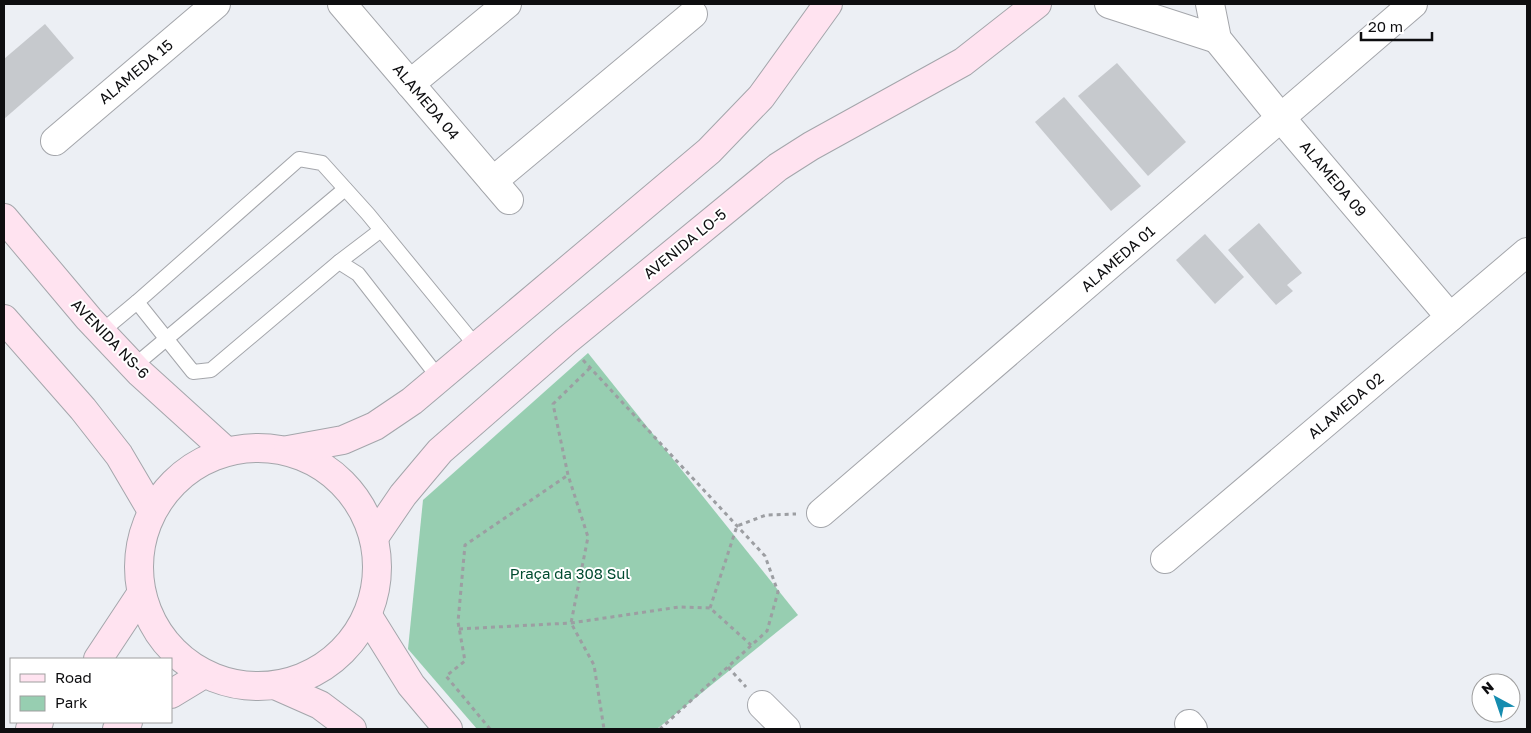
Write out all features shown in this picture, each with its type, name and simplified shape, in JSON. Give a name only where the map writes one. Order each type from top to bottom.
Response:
[{"type":"main road","points":[[288,450],[343,440],[375,426],[412,401],[709,151],[760,97],[828,4]]},
{"type":"main road","name":"AVENIDA LO-5","points":[[375,536],[403,495],[440,451],[566,341],[778,166],[963,62],[1037,4]]},
{"type":"main road","name":"AVENIDA NS-6","points":[[4,218],[101,332],[134,366],[226,451]]},
{"type":"main road","points":[[4,318],[83,409],[119,455],[152,511]]},
{"type":"main road","points":[[257,446],[288,450],[327,467],[357,497],[375,536],[379,563],[377,581],[368,616],[346,649],[314,673],[277,686],[239,686],[204,674],[175,654],[154,627],[141,594],[139,552],[152,511],[171,484],[196,464],[226,451],[257,446]]},
{"type":"main road","points":[[99,658],[141,594]]},
{"type":"main road","points":[[368,616],[411,685],[448,729]]},
{"type":"main road","points":[[172,693],[204,674]]},
{"type":"main road","points":[[277,686],[320,705],[352,729]]},
{"type":"street","name":"ALAMEDA 15","points":[[55,141],[216,4]]},
{"type":"street","name":"ALAMEDA 04","points":[[342,4],[501,191],[693,14]]},
{"type":"street","points":[[410,84],[507,4]]},
{"type":"street","points":[[1109,4],[1217,39],[1210,4]]},
{"type":"street","name":"ALAMEDA 01","points":[[822,513],[1413,4]]},
{"type":"street","name":"ALAMEDA 09","points":[[1217,39],[1281,118],[1450,317]]},
{"type":"street","name":"ALAMEDA 02","points":[[1164,559],[1527,252]]},
{"type":"street","points":[[762,705],[786,729]]},
{"type":"lane","points":[[101,332],[299,159],[322,163],[381,230],[476,346]]},
{"type":"lane","points":[[134,366],[345,189]]},
{"type":"lane","points":[[137,302],[167,337],[193,372],[211,370],[339,262],[381,230]]},
{"type":"lane","points":[[339,262],[358,274],[439,378]]},
{"type":"path","points":[[566,341],[765,556],[778,592],[767,631],[660,729]]},
{"type":"path","points":[[590,368],[553,404],[568,475],[588,537],[571,623],[594,665],[604,729]]},
{"type":"path","points":[[490,729],[446,676],[465,661],[458,622],[466,545],[568,475]]},
{"type":"path","points":[[737,526],[766,515],[822,513]]},
{"type":"path","points":[[710,608],[737,526]]},
{"type":"path","points":[[459,629],[571,623],[679,607],[710,608],[751,645]]},
{"type":"green space","name":"Praça da 308 Sul","points":[[588,353],[798,615],[657,729],[477,729],[408,649],[423,500]]},
{"type":"building","points":[[45,24],[74,58],[4,119],[4,59]]},
{"type":"building","points":[[1117,63],[1186,142],[1148,176],[1078,96]]},
{"type":"building","points":[[1064,97],[1141,186],[1111,211],[1035,122]]},
{"type":"building","points":[[1259,223],[1302,273],[1287,285],[1293,291],[1276,305],[1228,250]]},
{"type":"building","points":[[1205,234],[1244,277],[1215,304],[1176,260]]}]
